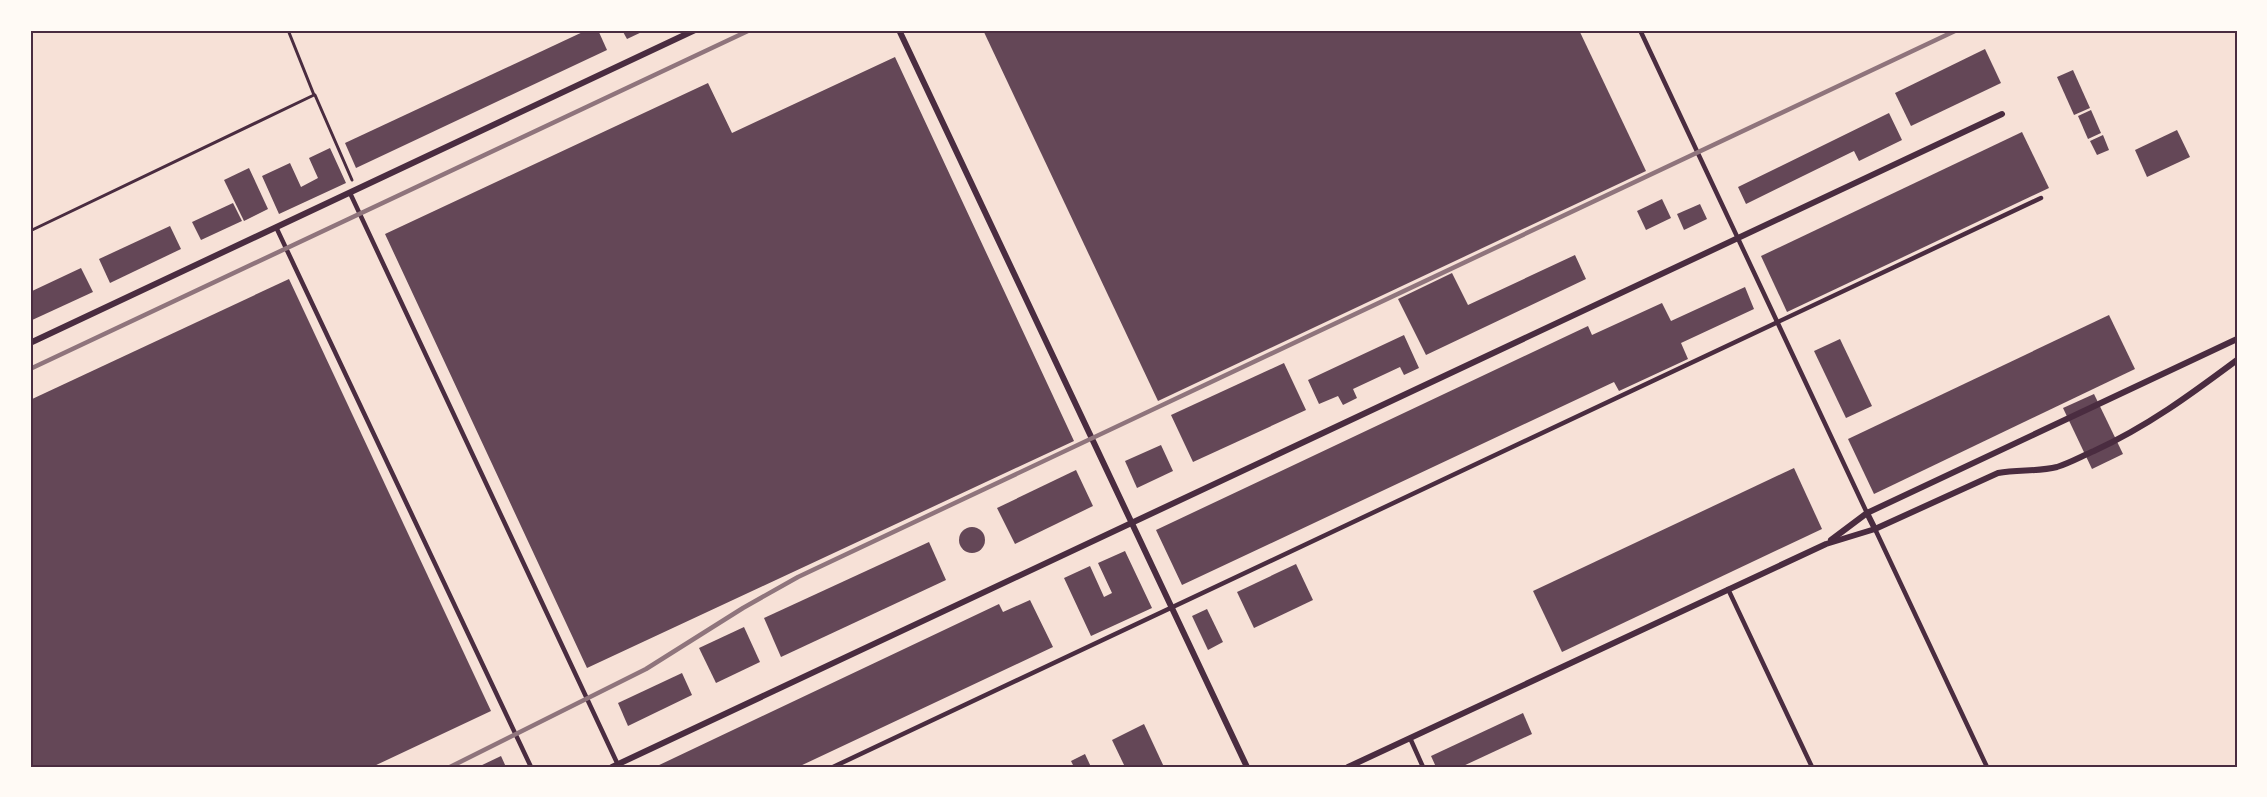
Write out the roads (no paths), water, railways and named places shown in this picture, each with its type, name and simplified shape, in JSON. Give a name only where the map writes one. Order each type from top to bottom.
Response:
[{"type":"street","points":[[30,343],[695,30]]},
{"type":"street","points":[[899,30],[1247,767]]},
{"type":"street","points":[[616,766],[2002,114]]},
{"type":"street","points":[[1826,544],[1867,513],[2237,339]]},
{"type":"street","points":[[1348,767],[1826,544],[1875,529],[1998,473],[2011,470],[2053,468],[2115,441],[2159,417],[2237,360]]},
{"type":"street","points":[[1867,513],[1875,529]]},
{"type":"lane","points":[[1640,30],[1867,513]]},
{"type":"lane","points":[[353,191],[616,766]]},
{"type":"lane","points":[[833,767],[2041,198]]},
{"type":"lane","points":[[276,227],[531,767]]},
{"type":"lane","points":[[1875,529],[1987,767]]},
{"type":"lane","points":[[1728,589],[1812,767]]},
{"type":"lane","points":[[1410,738],[1423,767]]},
{"type":"railway","points":[[30,32],[34,30]]},
{"type":"railway","points":[[30,369],[750,30]]},
{"type":"railway","points":[[450,767],[646,669],[743,608],[798,577],[1957,30]]}]
